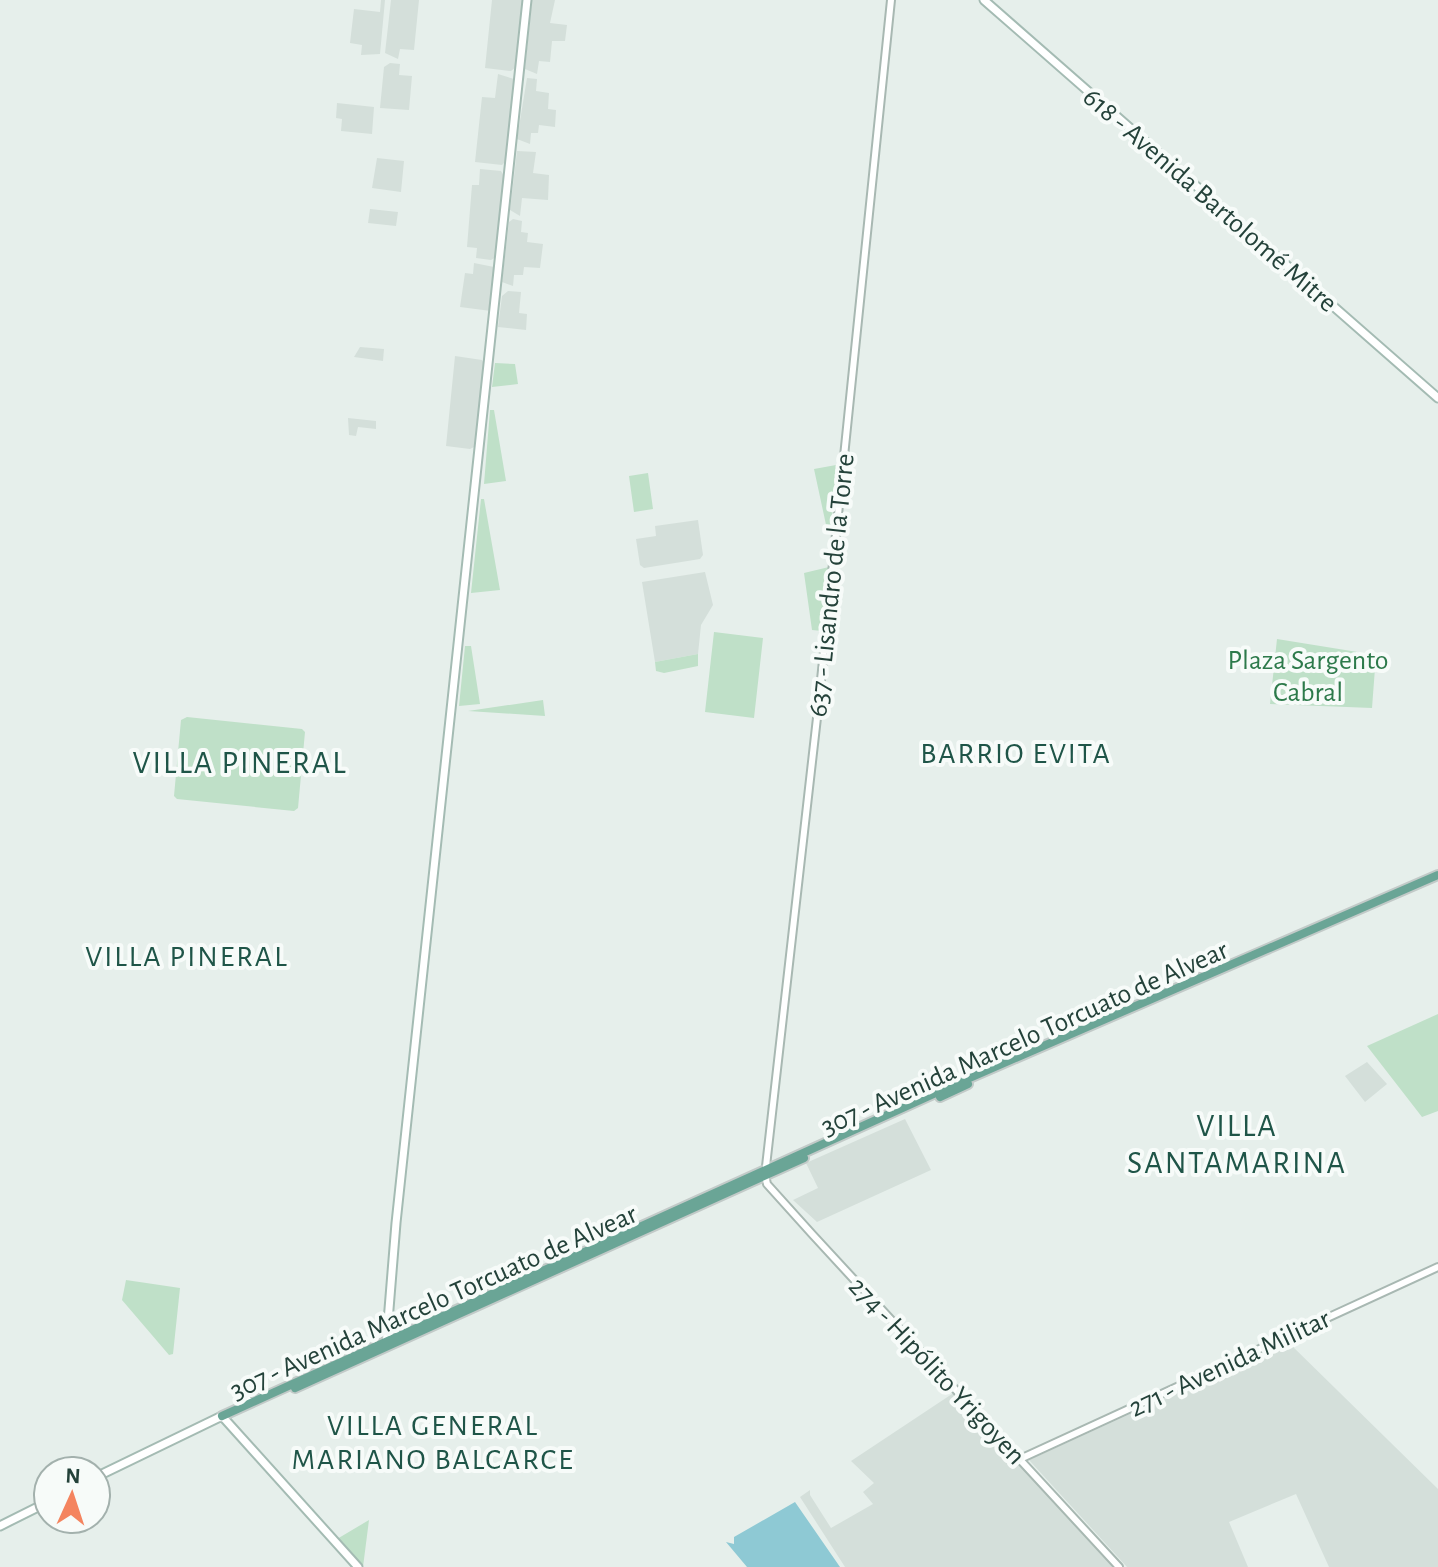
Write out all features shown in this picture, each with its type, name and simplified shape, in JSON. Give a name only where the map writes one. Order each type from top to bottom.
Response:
[{"type":"main road","points":[[386,1344],[527,0]]},
{"type":"main road","name":"618 - Avenida Bartolomé Mitre","points":[[984,0],[1438,398]]},
{"type":"main road","name":"307 - Avenida Marcelo Torcuato de Alvear","points":[[222,1416],[243,1411],[765,1172],[1438,878]]},
{"type":"main road","name":"307 - Avenida Marcelo Torcuato de Alvear","points":[[222,1416],[386,1344]]},
{"type":"main road","points":[[240,1393],[250,1402]]},
{"type":"main road","points":[[112,1469],[222,1416],[358,1567]]},
{"type":"main road","points":[[0,1526],[32,1510]]},
{"type":"street","name":"637 - Lisandro de la Torre","points":[[765,1172],[818,709],[891,0]]},
{"type":"street","name":"274 - Hipólito Yrigoyen","points":[[765,1172],[771,1189],[1119,1567]]},
{"type":"street","name":"271 - Avenida Militar","points":[[1020,1459],[1438,1267]]},
{"type":"shaded area","points":[[381,0],[385,0],[380,54],[361,55],[362,45],[350,43],[354,9],[380,12]]},
{"type":"shaded area","points":[[391,0],[419,0],[414,50],[400,49],[398,59],[385,53]]},
{"type":"shaded area","points":[[492,0],[523,0],[516,67],[511,71],[485,68]]},
{"type":"shaded area","points":[[532,0],[555,0],[550,23],[567,25],[565,41],[552,41],[550,62],[539,61],[537,74],[525,69]]},
{"type":"shaded area","points":[[390,63],[400,64],[399,75],[412,76],[409,110],[380,108],[384,67]]},
{"type":"shaded area","points":[[498,74],[514,79],[506,161],[502,165],[475,162],[482,97],[495,98]]},
{"type":"shaded area","points":[[527,78],[537,79],[536,91],[549,93],[548,109],[556,110],[555,127],[539,125],[538,133],[531,133],[530,144],[517,139]]},
{"type":"shaded area","points":[[337,103],[374,107],[372,134],[341,131],[342,119],[336,118]]},
{"type":"shaded area","points":[[517,151],[536,152],[533,173],[549,175],[548,200],[522,198],[520,216],[510,210]]},
{"type":"shaded area","points":[[377,158],[404,161],[401,192],[372,188]]},
{"type":"shaded area","points":[[480,169],[501,171],[504,176],[496,257],[491,260],[476,258],[477,248],[467,247],[472,185],[479,185]]},
{"type":"shaded area","points":[[370,209],[398,212],[396,226],[368,223]]},
{"type":"shaded area","points":[[513,219],[522,221],[521,232],[528,233],[527,242],[543,244],[540,268],[524,267],[523,275],[514,275],[513,286],[502,282],[509,222]]},
{"type":"shaded area","points":[[474,263],[494,267],[491,311],[460,307],[465,273],[473,274]]},
{"type":"shaded area","points":[[508,291],[521,292],[519,313],[527,314],[526,330],[498,327],[502,296]]},
{"type":"shaded area","points":[[360,347],[384,349],[383,361],[354,357]]},
{"type":"shaded area","points":[[455,356],[482,360],[485,365],[476,446],[470,449],[446,446]]},
{"type":"shaded area","points":[[348,418],[376,421],[376,429],[358,427],[356,436],[349,435]]},
{"type":"shaded area","points":[[698,520],[703,555],[700,559],[644,568],[640,565],[636,539],[656,536],[655,526]]},
{"type":"shaded area","points":[[705,572],[713,605],[701,625],[698,654],[655,662],[642,582]]},
{"type":"shaded area","points":[[1367,1062],[1387,1084],[1365,1102],[1345,1076]]},
{"type":"shaded area","points":[[905,1119],[931,1170],[817,1222],[793,1200],[818,1188],[806,1163]]},
{"type":"shaded area","points":[[1288,1342],[1438,1489],[1438,1567],[1329,1567],[1296,1494],[1229,1522],[1248,1567],[1127,1567],[1029,1460]]},
{"type":"shaded area","points":[[956,1394],[1114,1567],[845,1567],[800,1497],[810,1490],[810,1495],[831,1528],[873,1504],[863,1492],[874,1483],[851,1461]]},
{"type":"green space","points":[[495,363],[515,364],[518,384],[492,387]]},
{"type":"green space","points":[[490,410],[494,410],[506,481],[484,484]]},
{"type":"green space","points":[[836,465],[831,533],[828,534],[814,469]]},
{"type":"green space","points":[[648,473],[653,509],[634,512],[629,476]]},
{"type":"green space","points":[[481,499],[484,499],[500,590],[471,593]]},
{"type":"green space","points":[[829,567],[822,631],[812,630],[804,573]]},
{"type":"green space","points":[[714,632],[763,638],[754,718],[705,712]]},
{"type":"green space","name":"Plaza Sargento Cabral","points":[[1277,639],[1376,655],[1372,708],[1270,704]]},
{"type":"green space","points":[[465,646],[471,646],[480,704],[459,706]]},
{"type":"green space","points":[[698,654],[698,666],[664,673],[656,671],[655,662]]},
{"type":"green space","points":[[543,700],[545,716],[468,711]]},
{"type":"green space","points":[[187,717],[302,729],[305,732],[298,808],[294,811],[177,799],[174,796],[181,720]]},
{"type":"green space","points":[[1438,1014],[1438,1111],[1422,1117],[1367,1046]]},
{"type":"green space","points":[[126,1280],[180,1288],[173,1354],[169,1355],[122,1300]]},
{"type":"green space","points":[[369,1520],[363,1567],[337,1539]]},
{"type":"water","points":[[795,1502],[840,1567],[747,1567],[726,1542],[734,1544],[734,1537]]},
{"type":"district","name":"BARRIO EVITA","points":[[1016,753]]},
{"type":"district","name":"VILLA PINERAL","points":[[240,762]]},
{"type":"district","name":"VILLA PINERAL","points":[[187,956]]},
{"type":"district","name":"VILLA SANTAMARINA","points":[[1237,1144]]},
{"type":"district","name":"VILLA GENERAL MARIANO BALCARCE","points":[[433,1442]]}]
